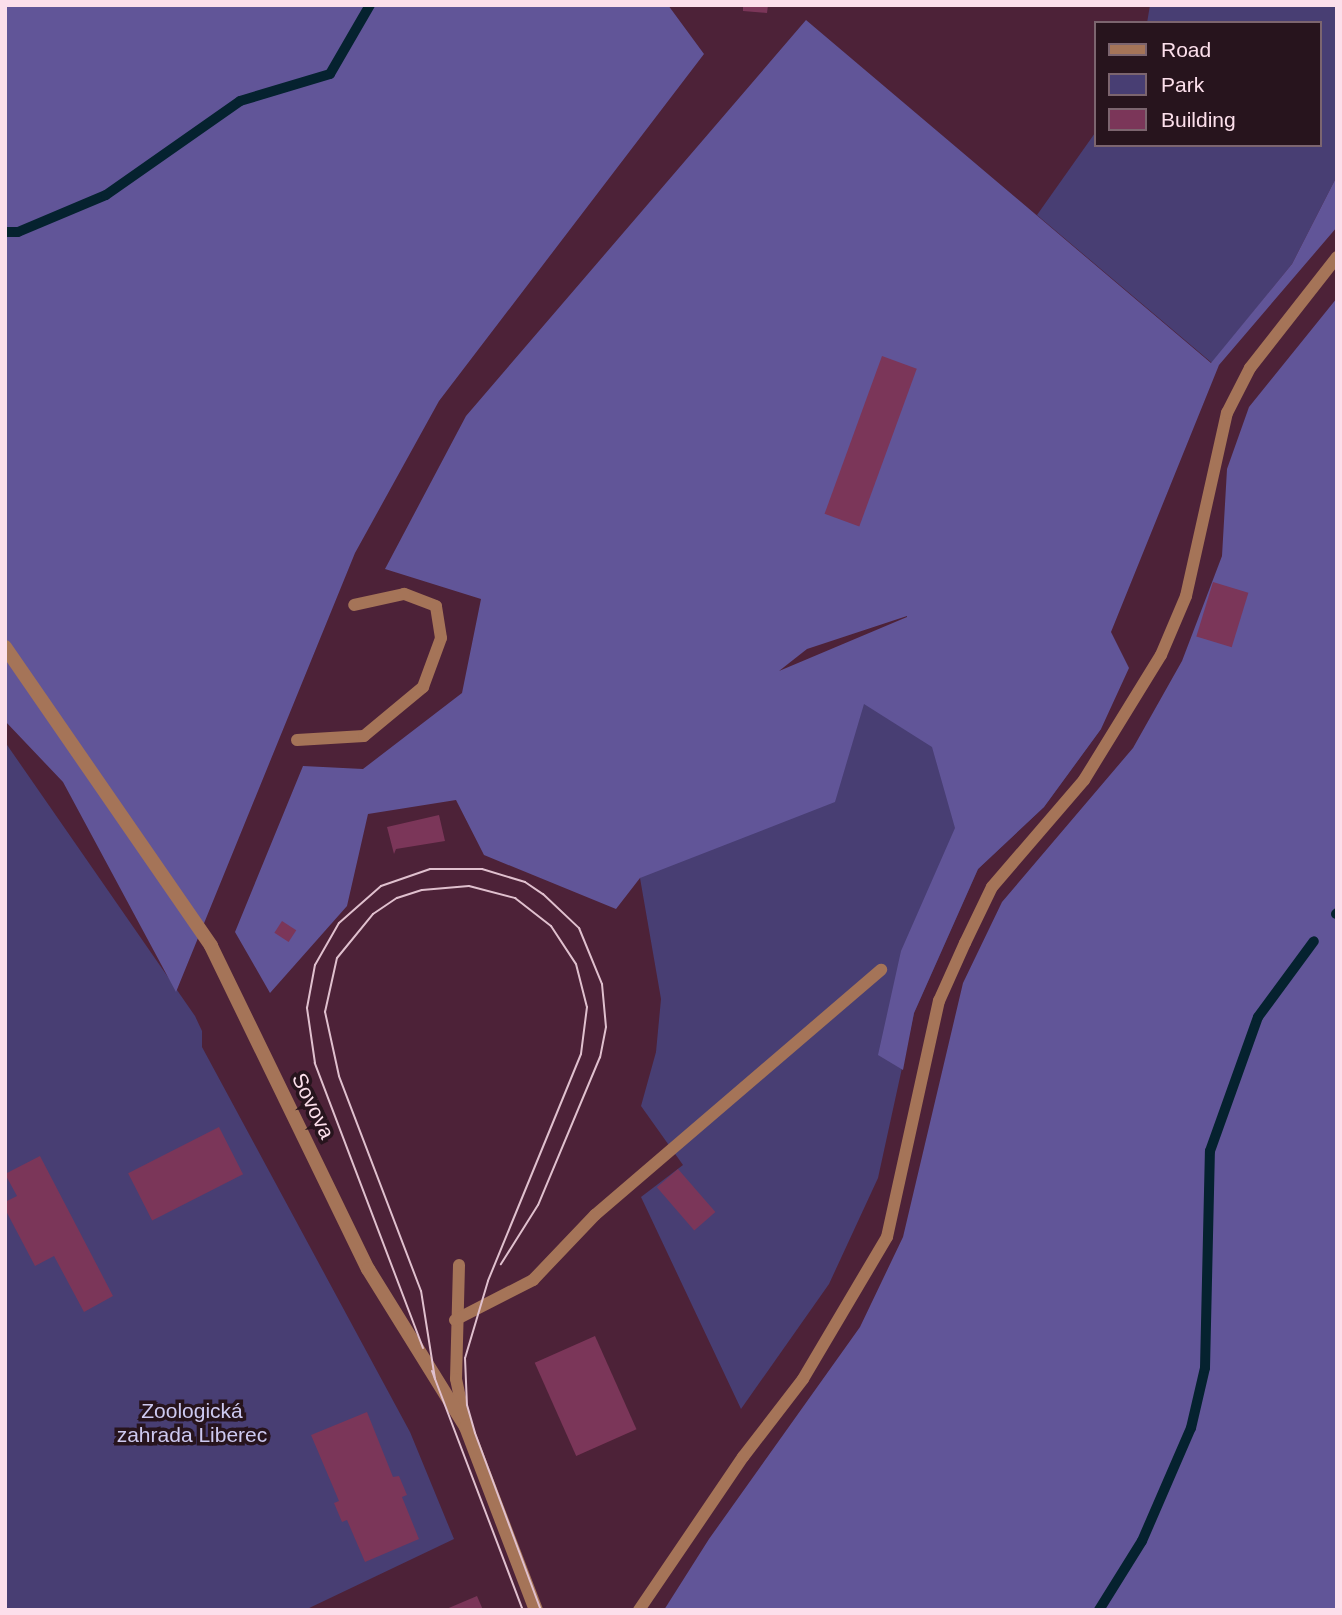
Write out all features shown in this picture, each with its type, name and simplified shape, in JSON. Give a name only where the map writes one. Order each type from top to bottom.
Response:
[{"type":"street","name":"Sovova","points":[[5,647],[204,934],[368,1269],[466,1427],[536,1610]]},
{"type":"lane","points":[[639,1610],[743,1457],[803,1379],[887,1237],[939,1001],[965,943],[992,887],[1084,780],[1161,655],[1186,596],[1227,412],[1250,368],[1337,257]]},
{"type":"lane","points":[[297,740],[364,736],[423,687],[441,638],[436,606],[404,594],[354,605]]},
{"type":"lane","points":[[455,1320],[533,1280],[596,1215],[881,970]]},
{"type":"lane","points":[[459,1265],[455,1320],[456,1379],[466,1427]]},
{"type":"green space","points":[[1150,5],[1337,5],[1337,176],[1292,264],[1212,363],[1037,215],[1094,134],[1094,147],[1321,147],[1321,21],[1147,21]]},
{"type":"green space","points":[[776,672],[1101,729],[1044,807],[978,869],[914,1013],[878,1178],[829,1284],[741,1409],[641,1197],[683,1165],[641,1106],[656,1052],[661,999],[640,878]]},
{"type":"green space","name":"Zoologická zahrada Liberec","points":[[5,742],[195,1016],[202,1031],[202,1047],[410,1432],[454,1539],[305,1610],[5,1610]]},
{"type":"shaded area","points":[[5,5],[668,5],[704,54],[439,401],[355,553],[176,992],[63,782],[5,721]]},
{"type":"shaded area","points":[[806,20],[1211,363],[1292,264],[1337,176],[1337,227],[1219,365],[1111,632],[1129,668],[1101,729],[1044,807],[978,869],[914,1013],[903,1070],[878,1055],[901,951],[955,828],[932,747],[864,704],[835,802],[640,878],[616,909],[484,855],[456,800],[368,814],[347,906],[270,993],[235,932],[303,766],[363,769],[462,693],[481,599],[385,569],[466,416]],"holes":[[[907,617],[779,671],[807,649]]]},
{"type":"shaded area","points":[[1337,298],[1337,1610],[664,1610],[709,1539],[860,1327],[903,1237],[963,983],[1002,902],[1133,748],[1182,661],[1222,556],[1227,469],[1249,407]]},
{"type":"building","points":[[743,5],[768,5],[767,13],[743,11]]},
{"type":"building","points":[[882,356],[917,369],[859,527],[825,514]]},
{"type":"building","points":[[1213,582],[1248,593],[1232,647],[1196,637]]},
{"type":"building","points":[[439,815],[445,841],[396,849],[394,854],[387,827]]},
{"type":"building","points":[[282,921],[296,930],[289,942],[274,933]]},
{"type":"building","points":[[219,1127],[243,1174],[152,1221],[128,1173]]},
{"type":"building","points":[[40,1156],[113,1296],[84,1312],[54,1256],[35,1266],[5,1209],[5,1202],[17,1196],[5,1174]]},
{"type":"building","points":[[678,1169],[715,1212],[694,1230],[657,1187]]},
{"type":"building","points":[[595,1336],[636,1429],[576,1456],[535,1363]]},
{"type":"building","points":[[367,1412],[393,1477],[399,1476],[407,1495],[402,1497],[419,1539],[365,1562],[347,1520],[342,1522],[334,1503],[339,1501],[311,1435]]},
{"type":"building","points":[[477,1596],[483,1610],[444,1610]]},
{"type":"waterway","points":[[5,232],[18,232],[106,195],[240,101],[330,74],[370,5]]},
{"type":"waterway","points":[[1099,1610],[1142,1541],[1191,1428],[1205,1368],[1210,1151],[1258,1017],[1314,941]]},
{"type":"tram line","points":[[423,1348],[315,1063],[307,1008],[315,965],[339,923],[381,886],[430,869],[482,869],[525,882],[543,894],[579,928],[602,984],[606,1027],[600,1057],[538,1205],[501,1264]]},
{"type":"tram line","points":[[435,1379],[421,1291],[339,1076],[325,1012],[337,958],[373,914],[397,898],[422,890],[469,886],[515,898],[551,926],[576,964],[587,1007],[581,1054],[488,1281],[465,1358],[467,1405],[475,1433],[541,1610]]},
{"type":"tram line","points":[[432,1371],[523,1610]]}]
